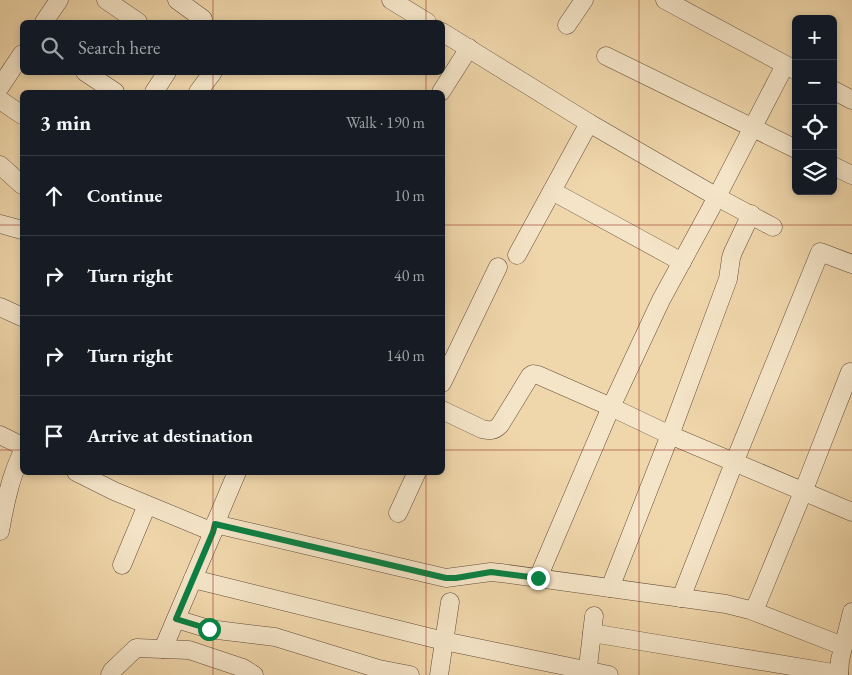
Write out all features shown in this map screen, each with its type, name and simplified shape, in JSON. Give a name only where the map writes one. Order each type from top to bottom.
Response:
[{"type":"street","points":[[45,20],[59,0]]},
{"type":"street","points":[[106,0],[135,20]]},
{"type":"street","points":[[177,0],[202,20]]},
{"type":"street","points":[[391,0],[424,20]]},
{"type":"street","points":[[567,25],[584,0]]},
{"type":"street","points":[[538,578],[611,407],[661,300],[752,128],[790,68],[665,0]]},
{"type":"street","points":[[445,34],[589,123],[773,227]]},
{"type":"street","points":[[442,90],[469,48]]},
{"type":"street","points":[[0,87],[5,68],[20,56]]},
{"type":"street","points":[[606,56],[792,146]]},
{"type":"street","points":[[90,75],[112,90]]},
{"type":"street","points":[[155,90],[165,75]]},
{"type":"street","points":[[200,90],[211,75]]},
{"type":"street","points":[[837,92],[852,100]]},
{"type":"street","points":[[0,100],[20,114]]},
{"type":"street","points":[[517,254],[589,123]]},
{"type":"street","points":[[0,165],[20,183]]},
{"type":"street","points":[[837,168],[852,175]]},
{"type":"street","points":[[552,191],[682,262]]},
{"type":"street","points":[[610,588],[728,279],[733,252],[751,214]]},
{"type":"street","points":[[0,224],[20,229]]},
{"type":"street","points":[[681,598],[820,252],[852,264]]},
{"type":"street","points":[[445,377],[498,267]]},
{"type":"street","points":[[0,307],[20,316]]},
{"type":"street","points":[[754,611],[850,372]]},
{"type":"street","points":[[445,413],[482,429],[495,430],[530,376],[533,374],[538,375],[734,463],[852,512]]},
{"type":"street","points":[[0,435],[20,445]]},
{"type":"street","points":[[0,531],[15,467],[20,458]]},
{"type":"street","points":[[82,475],[147,505],[214,528],[446,578],[491,572],[726,604],[754,611],[843,646]]},
{"type":"street","points":[[163,649],[236,475]]},
{"type":"street","points":[[398,513],[416,475]]},
{"type":"street","points":[[122,565],[147,505]]},
{"type":"street","points":[[193,579],[444,641],[587,673],[609,675]]},
{"type":"street","points":[[439,675],[450,602]]},
{"type":"street","points":[[587,673],[593,624],[839,675],[840,660],[852,612]]},
{"type":"street","points":[[176,619],[209,629],[275,637],[379,669],[410,675]]},
{"type":"street","points":[[110,675],[136,648],[190,650],[243,668],[254,675]]},
{"type":"route","points":[[209,629],[176,619],[215,524],[446,578],[491,572],[538,578]]}]
